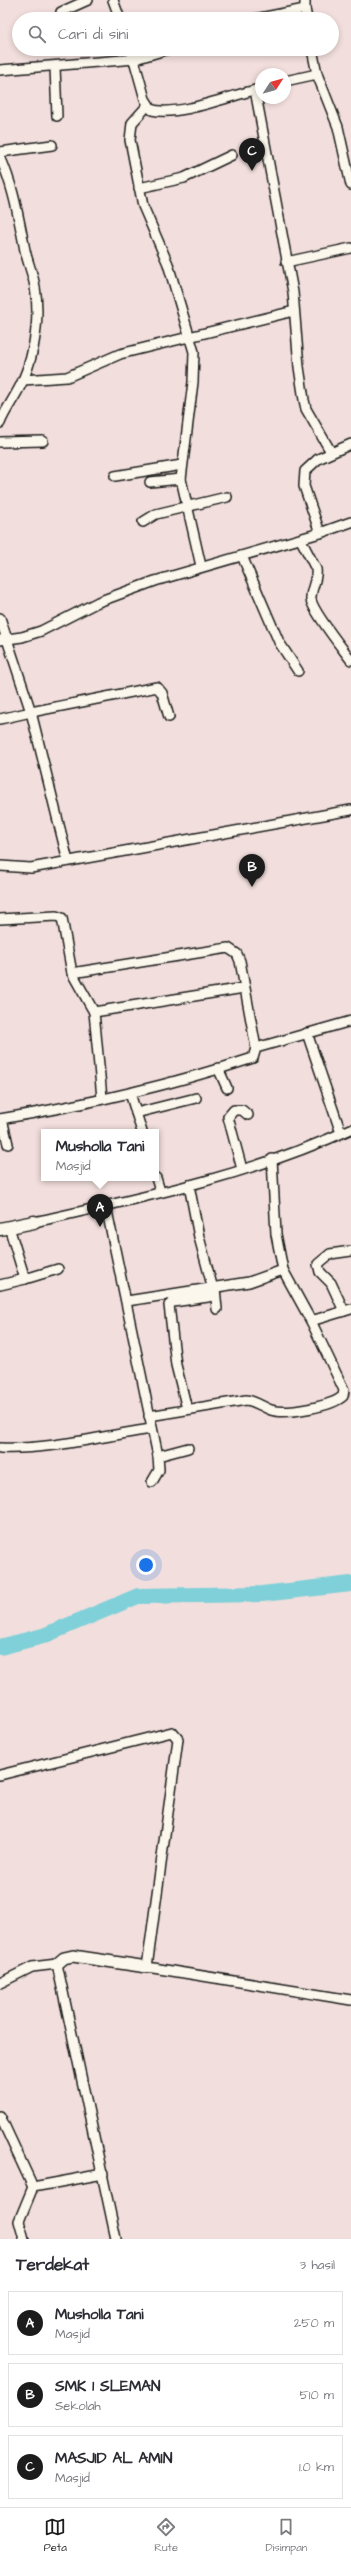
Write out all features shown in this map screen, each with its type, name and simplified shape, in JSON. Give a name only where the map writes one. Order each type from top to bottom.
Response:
[{"type":"main road","points":[[4,1228],[34,1222]]},
{"type":"street","points":[[61,12],[88,0]]},
{"type":"street","points":[[113,0],[117,12]]},
{"type":"street","points":[[278,12],[305,4]]},
{"type":"street","points":[[134,56],[148,106],[152,110],[159,112],[189,107],[255,90]]},
{"type":"street","points":[[0,70],[55,67],[135,59],[145,56]]},
{"type":"street","points":[[313,56],[317,74],[338,127],[351,186]]},
{"type":"street","points":[[55,67],[57,116]]},
{"type":"street","points":[[291,80],[317,74]]},
{"type":"street","points":[[260,104],[286,262],[293,292],[304,400],[306,409],[331,452]]},
{"type":"street","points":[[148,106],[130,128],[143,206],[168,264],[191,337],[195,366],[181,479],[186,507],[201,566]]},
{"type":"street","points":[[0,152],[52,145]]},
{"type":"street","points":[[139,188],[184,178],[232,155]]},
{"type":"street","points":[[0,157],[9,177],[35,286],[36,322],[23,380],[0,423]]},
{"type":"street","points":[[286,262],[351,248]]},
{"type":"street","points":[[23,380],[67,377],[120,354],[294,311]]},
{"type":"street","points":[[0,442],[43,441]]},
{"type":"street","points":[[320,533],[304,486],[304,477],[310,465],[331,452],[351,444]]},
{"type":"street","points":[[115,476],[182,464]]},
{"type":"street","points":[[150,482],[181,479]]},
{"type":"street","points":[[143,522],[156,514],[228,497]]},
{"type":"street","points":[[3,639],[22,637],[41,631],[98,602],[201,566],[301,540],[351,522]]},
{"type":"street","points":[[301,540],[316,569],[312,591],[313,605],[351,660]]},
{"type":"street","points":[[242,556],[279,642],[298,671]]},
{"type":"street","points":[[0,618],[3,639],[31,712],[68,861]]},
{"type":"street","points":[[0,719],[157,688],[162,693],[169,717]]},
{"type":"street","points":[[0,866],[31,868],[351,810]]},
{"type":"street","points":[[0,919],[56,916],[62,918],[72,973],[94,1012],[102,1098]]},
{"type":"street","points":[[8,1144],[1,1119],[130,1093],[253,1058],[256,1048],[240,961],[237,954],[228,948],[72,973]]},
{"type":"street","points":[[94,1012],[244,988]]},
{"type":"street","points":[[256,1048],[351,1021]]},
{"type":"street","points":[[307,1033],[341,1133]]},
{"type":"street","points":[[218,1068],[227,1088]]},
{"type":"street","points":[[130,1093],[141,1129]]},
{"type":"street","points":[[136,1113],[196,1098]]},
{"type":"street","points":[[242,1169],[228,1117],[234,1110],[242,1110],[248,1115]]},
{"type":"street","points":[[34,1222],[189,1185],[272,1159],[351,1128]]},
{"type":"street","points":[[150,1416],[246,1400],[279,1412],[301,1410],[340,1399],[344,1390],[312,1321],[283,1270],[276,1234],[272,1159]]},
{"type":"street","points":[[157,1181],[160,1192]]},
{"type":"street","points":[[189,1185],[199,1237],[214,1289],[217,1309]]},
{"type":"street","points":[[106,1206],[158,1456],[159,1470],[152,1482]]},
{"type":"street","points":[[4,1228],[25,1279]]},
{"type":"street","points":[[312,1321],[347,1310],[331,1283],[320,1272],[318,1264],[330,1254],[351,1251]]},
{"type":"street","points":[[0,1285],[58,1269]]},
{"type":"street","points":[[127,1302],[214,1289],[248,1282],[283,1270]]},
{"type":"street","points":[[187,1409],[176,1365],[168,1306],[172,1302],[208,1297],[214,1289]]},
{"type":"street","points":[[0,1448],[23,1449],[74,1443],[152,1429]]},
{"type":"street","points":[[158,1456],[188,1448]]},
{"type":"street","points":[[0,1775],[172,1732],[176,1735],[178,1739],[147,1967]]},
{"type":"street","points":[[0,1983],[32,1967],[57,1964],[64,1958],[73,1956],[351,2000]]},
{"type":"street","points":[[57,1964],[116,2239]]},
{"type":"street","points":[[0,2116],[33,2187],[19,2221],[24,2239]]},
{"type":"street","points":[[33,2187],[103,2174]]},
{"type":"waterway","points":[[0,1647],[43,1636],[138,1596],[262,1594],[351,1584]]},
{"type":"place","name":"MASJID AL AMIN","points":[[252,171]]},
{"type":"place","name":"SMK 1 SLEMAN","points":[[252,887]]},
{"type":"place","name":"Musholla Tani","points":[[100,1227]]}]
